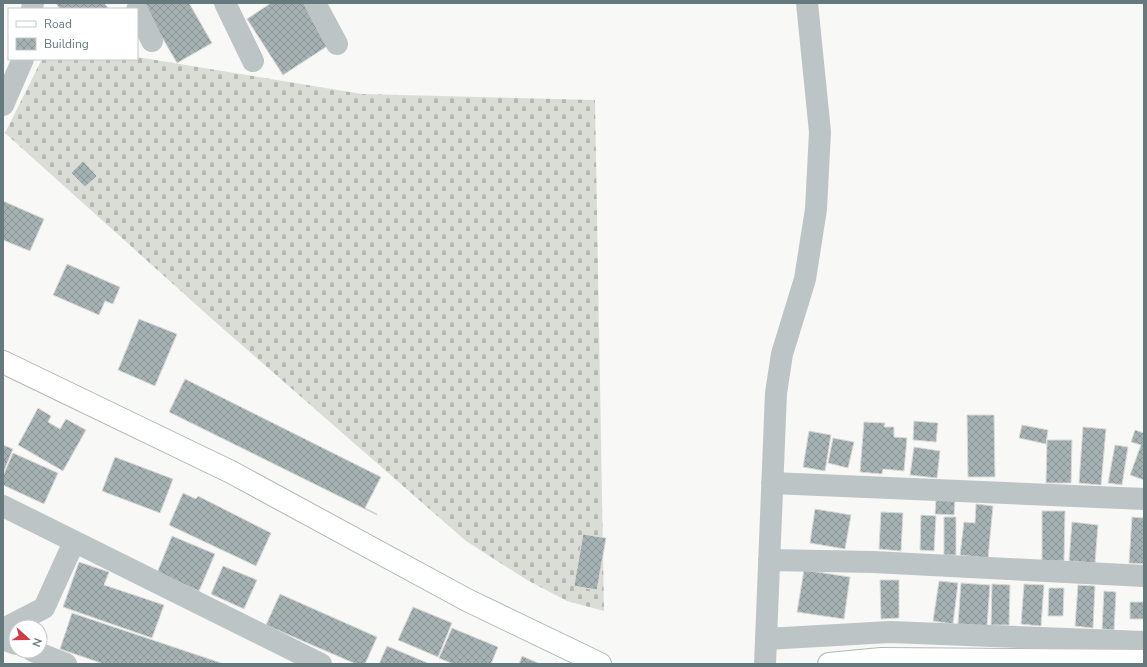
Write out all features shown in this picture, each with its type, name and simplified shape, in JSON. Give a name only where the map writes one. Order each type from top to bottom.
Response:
[{"type":"main road","points":[[3,362],[232,472],[467,600],[600,664]]},
{"type":"main road","points":[[829,664],[881,659],[1144,661]]},
{"type":"street","points":[[225,3],[253,61]]},
{"type":"street","points":[[315,3],[337,44]]},
{"type":"street","points":[[764,664],[776,393],[782,354],[805,279],[816,209],[820,132],[807,3]]},
{"type":"street","points":[[138,11],[152,41]]},
{"type":"street","points":[[3,105],[23,60]]},
{"type":"street","points":[[772,483],[1144,500]]},
{"type":"street","points":[[3,506],[321,664]]},
{"type":"street","points":[[3,629],[44,608],[74,542]]},
{"type":"street","points":[[769,560],[872,562],[1144,576]]},
{"type":"street","points":[[766,640],[890,632],[1144,642]]},
{"type":"street","points":[[48,657],[66,664]]},
{"type":"green space","points":[[138,57],[362,94],[595,100],[604,611],[567,601],[527,580],[466,541],[212,319],[5,133],[42,60],[138,60]]},
{"type":"building","points":[[56,3],[104,3],[108,8],[59,8]]},
{"type":"building","points":[[142,3],[189,3],[212,43],[177,63]]},
{"type":"building","points":[[271,3],[306,3],[332,43],[283,75],[247,19]]},
{"type":"building","points":[[83,161],[97,176],[85,187],[71,173]]},
{"type":"building","points":[[3,201],[44,219],[30,251],[3,240]]},
{"type":"building","points":[[67,264],[120,287],[113,304],[105,301],[99,315],[53,295]]},
{"type":"building","points":[[139,319],[177,334],[155,386],[118,370]]},
{"type":"building","points":[[185,379],[381,477],[365,508],[377,515],[169,412]]},
{"type":"building","points":[[38,408],[51,416],[48,422],[60,429],[66,419],[86,430],[63,471],[18,445]]},
{"type":"building","points":[[967,415],[994,415],[995,477],[968,477]]},
{"type":"building","points":[[914,421],[938,423],[936,442],[913,440]]},
{"type":"building","points":[[864,422],[885,423],[884,427],[894,427],[894,437],[907,438],[904,471],[883,469],[882,474],[860,472]]},
{"type":"building","points":[[1022,425],[1048,430],[1046,444],[1019,438]]},
{"type":"building","points":[[1083,427],[1106,429],[1101,485],[1079,483]]},
{"type":"building","points":[[1135,430],[1144,433],[1144,480],[1130,475],[1141,445],[1131,442]]},
{"type":"building","points":[[809,431],[831,435],[825,471],[803,467]]},
{"type":"building","points":[[833,438],[854,442],[848,468],[828,463]]},
{"type":"building","points":[[1047,440],[1072,440],[1071,483],[1046,483]]},
{"type":"building","points":[[3,445],[13,449],[3,473]]},
{"type":"building","points":[[1115,445],[1128,447],[1122,485],[1108,483]]},
{"type":"building","points":[[914,447],[940,451],[937,478],[910,475]]},
{"type":"building","points":[[13,453],[58,473],[44,504],[3,485],[3,476]]},
{"type":"building","points":[[115,457],[173,479],[160,513],[102,491]]},
{"type":"building","points":[[183,493],[196,499],[198,496],[271,533],[256,566],[169,525]]},
{"type":"building","points":[[936,500],[955,501],[954,515],[935,514]]},
{"type":"building","points":[[976,504],[993,506],[988,558],[960,555],[964,522],[975,523]]},
{"type":"building","points":[[815,509],[851,515],[845,549],[810,543]]},
{"type":"building","points":[[1042,511],[1065,511],[1064,561],[1042,561]]},
{"type":"building","points":[[881,512],[903,513],[901,551],[879,549]]},
{"type":"building","points":[[921,515],[936,516],[934,551],[920,550]]},
{"type":"building","points":[[944,517],[956,517],[956,555],[944,555]]},
{"type":"building","points":[[1132,517],[1144,518],[1144,564],[1129,563]]},
{"type":"building","points":[[1072,522],[1098,525],[1095,563],[1069,561]]},
{"type":"building","points":[[583,534],[606,538],[597,590],[574,586]]},
{"type":"building","points":[[172,536],[215,554],[199,591],[157,573]]},
{"type":"building","points":[[79,562],[109,572],[104,585],[164,605],[152,638],[63,607]]},
{"type":"building","points":[[223,566],[257,580],[244,609],[211,594]]},
{"type":"building","points":[[804,570],[850,577],[844,619],[797,612]]},
{"type":"building","points":[[880,580],[899,580],[899,618],[881,619]]},
{"type":"building","points":[[939,581],[958,583],[953,624],[933,621]]},
{"type":"building","points":[[961,583],[990,585],[987,626],[958,624]]},
{"type":"building","points":[[992,584],[1010,585],[1009,625],[991,625]]},
{"type":"building","points":[[1024,584],[1044,585],[1041,626],[1021,624]]},
{"type":"building","points":[[1078,585],[1095,586],[1093,628],[1075,626]]},
{"type":"building","points":[[1049,588],[1064,588],[1063,616],[1048,616]]},
{"type":"building","points":[[1104,591],[1116,592],[1114,630],[1102,629]]},
{"type":"building","points":[[280,594],[377,637],[365,664],[356,664],[266,625]]},
{"type":"building","points":[[1130,602],[1144,602],[1144,619],[1130,619]]},
{"type":"building","points":[[413,607],[452,623],[438,657],[398,640]]},
{"type":"building","points":[[72,613],[224,664],[104,664],[60,649]]},
{"type":"building","points":[[452,628],[498,647],[491,664],[453,664],[439,658]]},
{"type":"building","points":[[387,646],[430,664],[379,664]]},
{"type":"building","points":[[522,656],[540,664],[519,664]]}]
